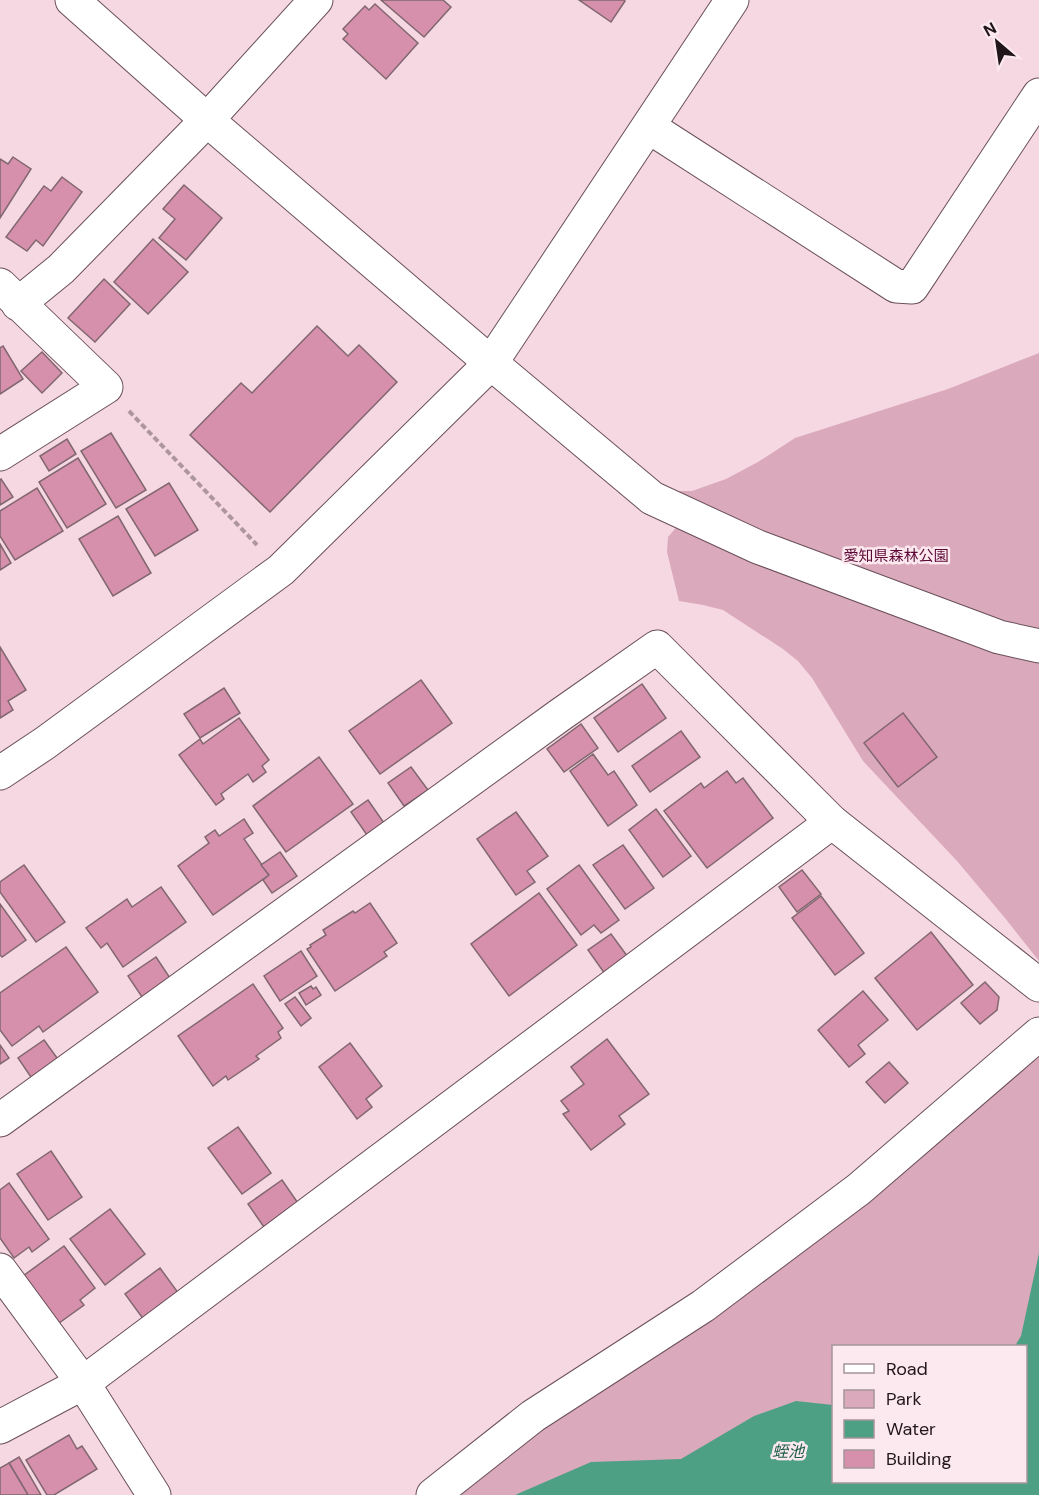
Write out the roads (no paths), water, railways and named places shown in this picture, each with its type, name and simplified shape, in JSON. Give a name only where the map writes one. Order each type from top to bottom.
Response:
[{"type":"street","points":[[72,0],[207,120],[652,498],[758,548],[999,638],[1039,646]]},
{"type":"street","points":[[0,454],[106,387],[9,294],[61,269],[207,120],[316,0]]},
{"type":"street","points":[[0,773],[45,743],[281,570],[491,363],[732,0]]},
{"type":"street","points":[[649,127],[896,286],[912,287],[1039,95]]},
{"type":"street","points":[[0,1120],[657,647],[832,822],[1039,986]]},
{"type":"street","points":[[0,1427],[82,1383],[832,822]]},
{"type":"street","points":[[433,1495],[533,1416],[703,1306],[859,1189],[1039,1034]]},
{"type":"street","points":[[0,1270],[82,1383],[154,1495]]},
{"type":"water","name":"蛭池","points":[[1039,1253],[1039,1495],[515,1495],[591,1462],[681,1459],[754,1416],[796,1401],[832,1405],[832,1483],[1027,1483],[1027,1345],[1016,1345],[1021,1336]]},
{"type":"park label","name":"愛知県森林公園","points":[[896,556]]}]
